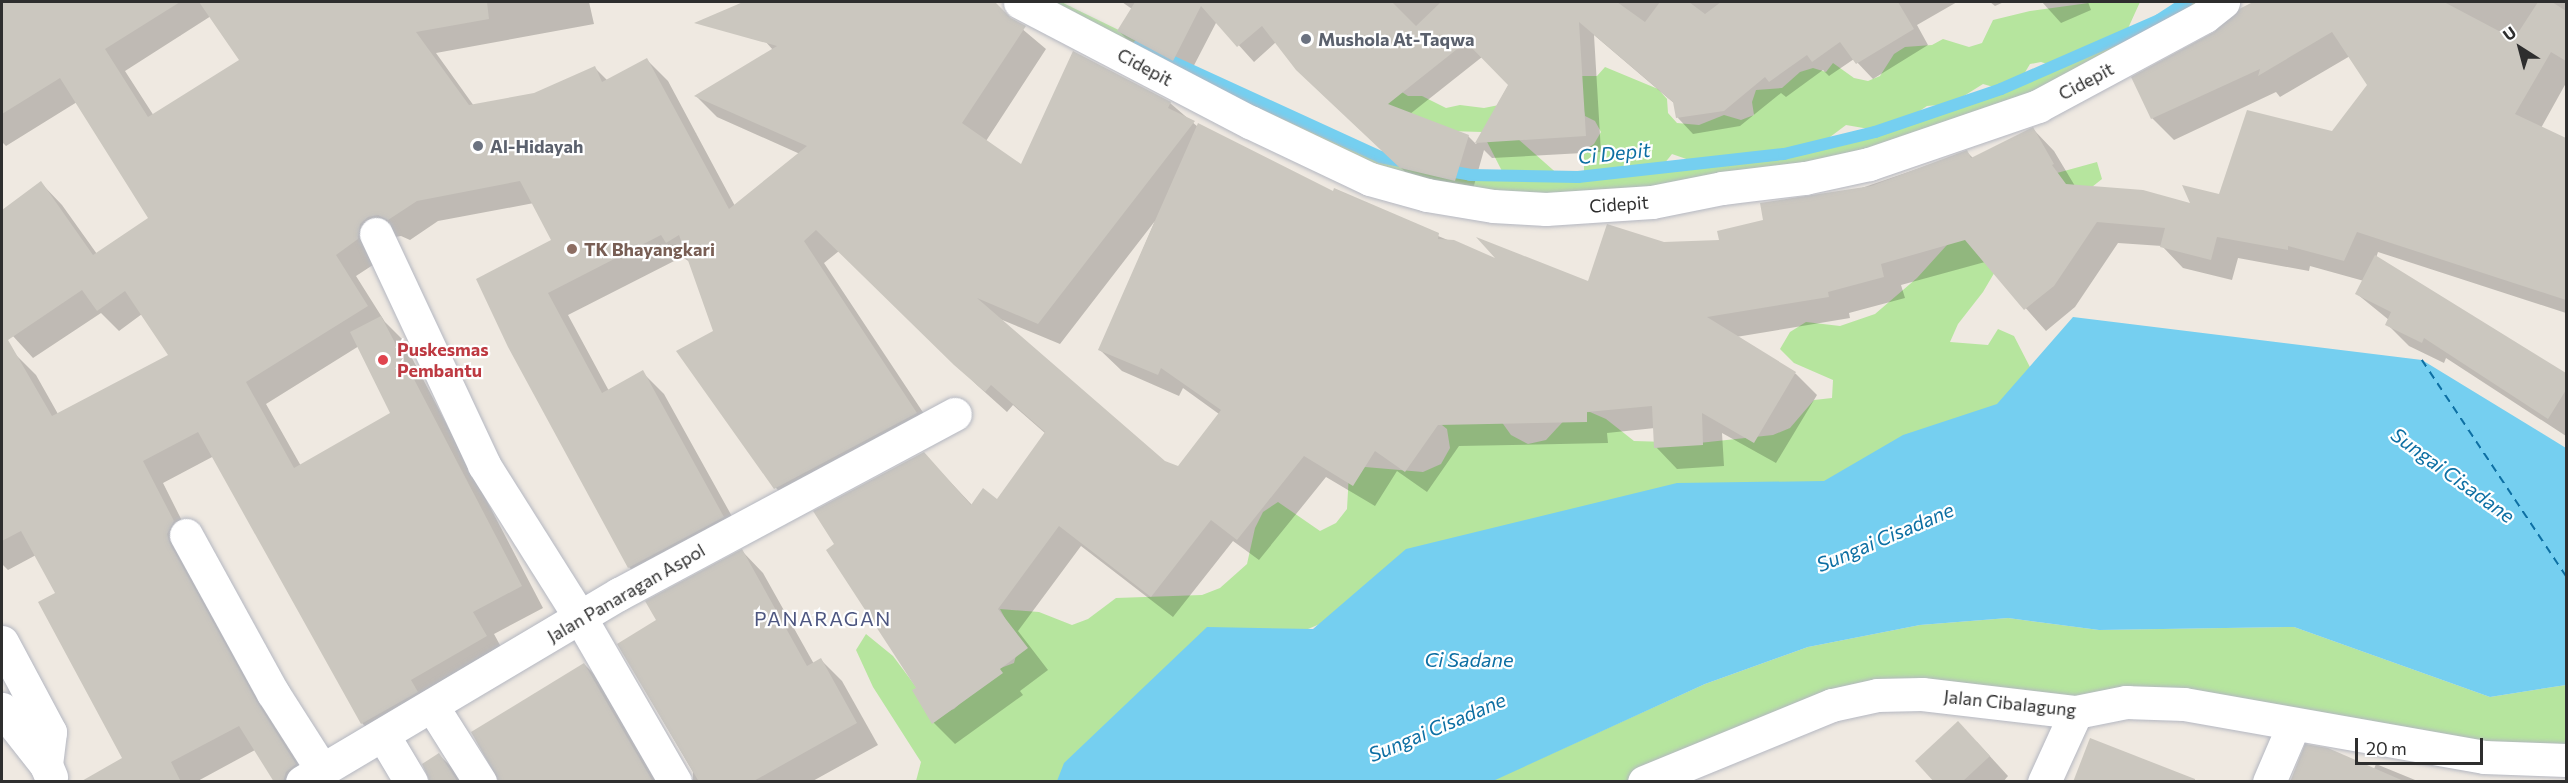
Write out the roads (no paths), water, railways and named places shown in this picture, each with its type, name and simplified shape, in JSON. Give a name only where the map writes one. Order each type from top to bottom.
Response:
[{"type":"street","name":"Cidepit","points":[[1020,2],[1250,122],[1370,179],[1427,195],[1493,206],[1546,208],[1652,202],[1722,188],[1805,178],[1869,164],[2038,106],[2205,16],[2223,2]]},
{"type":"street","points":[[376,234],[484,465],[581,619],[675,782]]},
{"type":"street","name":"Jalan Panaragan Aspol","points":[[312,776],[581,619],[619,594],[955,414]]},
{"type":"street","points":[[186,535],[273,693],[312,776]]},
{"type":"street","points":[[2,642],[50,732],[50,773]]},
{"type":"street","name":"Jalan Cibalagung","points":[[1644,782],[1832,705],[1877,695],[1922,694],[2076,712],[2126,702],[2184,704],[2293,726],[2325,727],[2479,769],[2566,760]]},
{"type":"street","points":[[432,706],[480,782]]},
{"type":"street","points":[[2,709],[28,747],[50,773]]},
{"type":"street","points":[[2044,782],[2076,712]]},
{"type":"street","points":[[2269,782],[2293,726]]},
{"type":"street","points":[[383,735],[411,782]]},
{"type":"water","name":"Ci Sadane","points":[[2073,317],[2422,360],[2566,448],[2566,685],[2490,697],[2294,627],[2099,630],[2008,618],[1920,625],[1808,647],[1705,684],[1493,781],[1057,781],[1064,763],[1207,627],[1313,629],[1406,549],[1677,483],[1824,481],[1903,435],[1997,404]]},
{"type":"waterway","name":"Ci Depit","points":[[1443,170],[1470,175],[1578,177],[1784,154],[1875,132],[2001,89],[2159,20],[2187,2]]},
{"type":"waterway","name":"Ci Depit","points":[[1138,46],[1380,157],[1405,162]]},
{"type":"place","name":"Mushola At-Taqwa","points":[[1306,39]]},
{"type":"place","name":"Al-Hidayah","points":[[478,146]]},
{"type":"place","name":"TK Bhayangkari","points":[[572,249]]},
{"type":"place","name":"Puskesmas Pembantu","points":[[383,360]]},
{"type":"district","name":"PANARAGAN","points":[[823,618]]},
{"type":"water label","name":"Sungai Cisadane","points":[[2453,475]]},
{"type":"water label","name":"Sungai Cisadane","points":[[1885,537]]},
{"type":"water label","name":"Sungai Cisadane","points":[[1437,727]]}]
